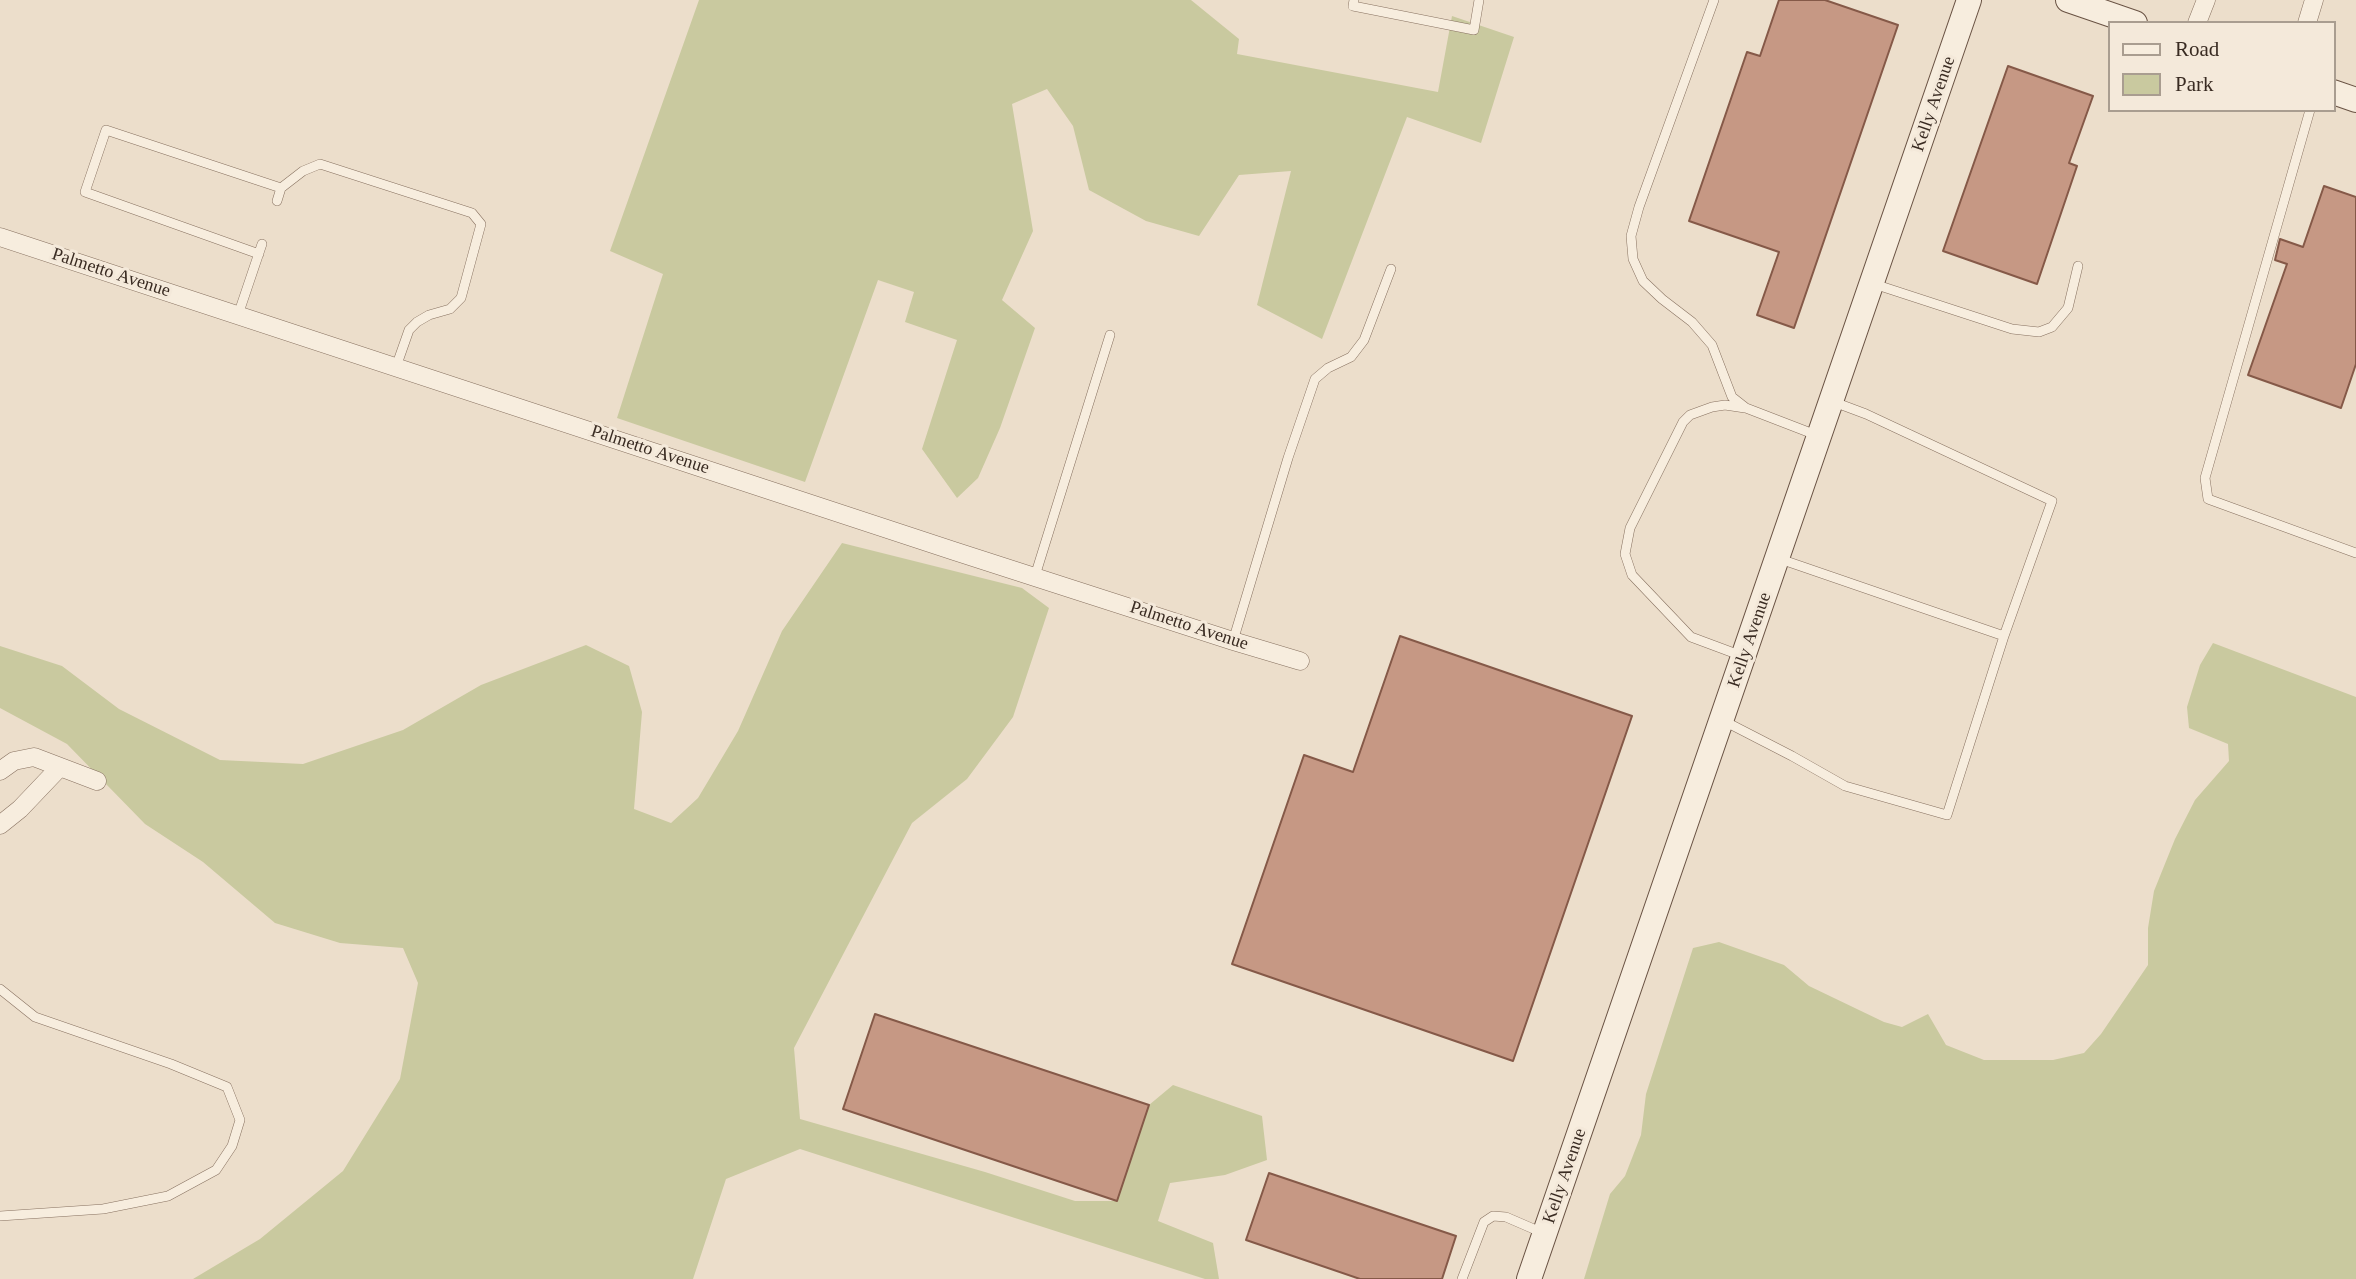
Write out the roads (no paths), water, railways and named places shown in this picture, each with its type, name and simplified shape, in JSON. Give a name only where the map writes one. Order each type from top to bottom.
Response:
[{"type":"main road","name":"Kelly Avenue","points":[[1529,1279],[1969,0]]},
{"type":"main road","points":[[2068,0],[2129,21]]},
{"type":"main road","points":[[2335,93],[2356,100]]},
{"type":"street","points":[[2198,21],[2206,0]]},
{"type":"street","points":[[2308,21],[2314,0]]},
{"type":"street","name":"Palmetto Avenue","points":[[0,237],[1300,661]]},
{"type":"street","points":[[0,771],[14,761],[34,757],[97,781]]},
{"type":"street","points":[[0,825],[20,809],[59,768]]},
{"type":"lane","points":[[1354,0],[1353,6],[1474,30],[1479,0]]},
{"type":"lane","points":[[1714,0],[1631,236],[1633,259],[1643,281],[1692,322],[1712,345],[1732,397],[1746,408]]},
{"type":"lane","points":[[2309,112],[2204,478],[2208,499],[2356,553]]},
{"type":"lane","points":[[258,254],[85,192],[106,130],[281,188]]},
{"type":"lane","points":[[277,201],[281,188],[320,164],[472,213],[481,224],[461,298],[450,309],[417,322],[409,330],[396,367]]},
{"type":"lane","points":[[238,315],[262,244]]},
{"type":"lane","points":[[1873,283],[2012,329],[2039,332],[2052,327],[2068,308],[2078,266]]},
{"type":"lane","points":[[1233,641],[1288,458],[1315,379],[1328,368],[1351,357],[1364,340],[1391,269]]},
{"type":"lane","points":[[1035,576],[1110,335]]},
{"type":"lane","points":[[1722,720],[1845,786],[1947,815],[2004,636],[2052,501],[1866,414],[1832,401]]},
{"type":"lane","points":[[1744,657],[1691,637],[1632,575],[1625,554],[1630,528],[1683,422],[1690,415],[1726,405],[1746,408],[1820,437]]},
{"type":"lane","points":[[1778,558],[2004,636]]},
{"type":"lane","points":[[0,989],[35,1017],[172,1064],[227,1087],[240,1120],[232,1146],[216,1170],[168,1196],[103,1209],[0,1216]]},
{"type":"lane","points":[[1462,1279],[1484,1222],[1493,1216],[1506,1217],[1545,1234]]}]
